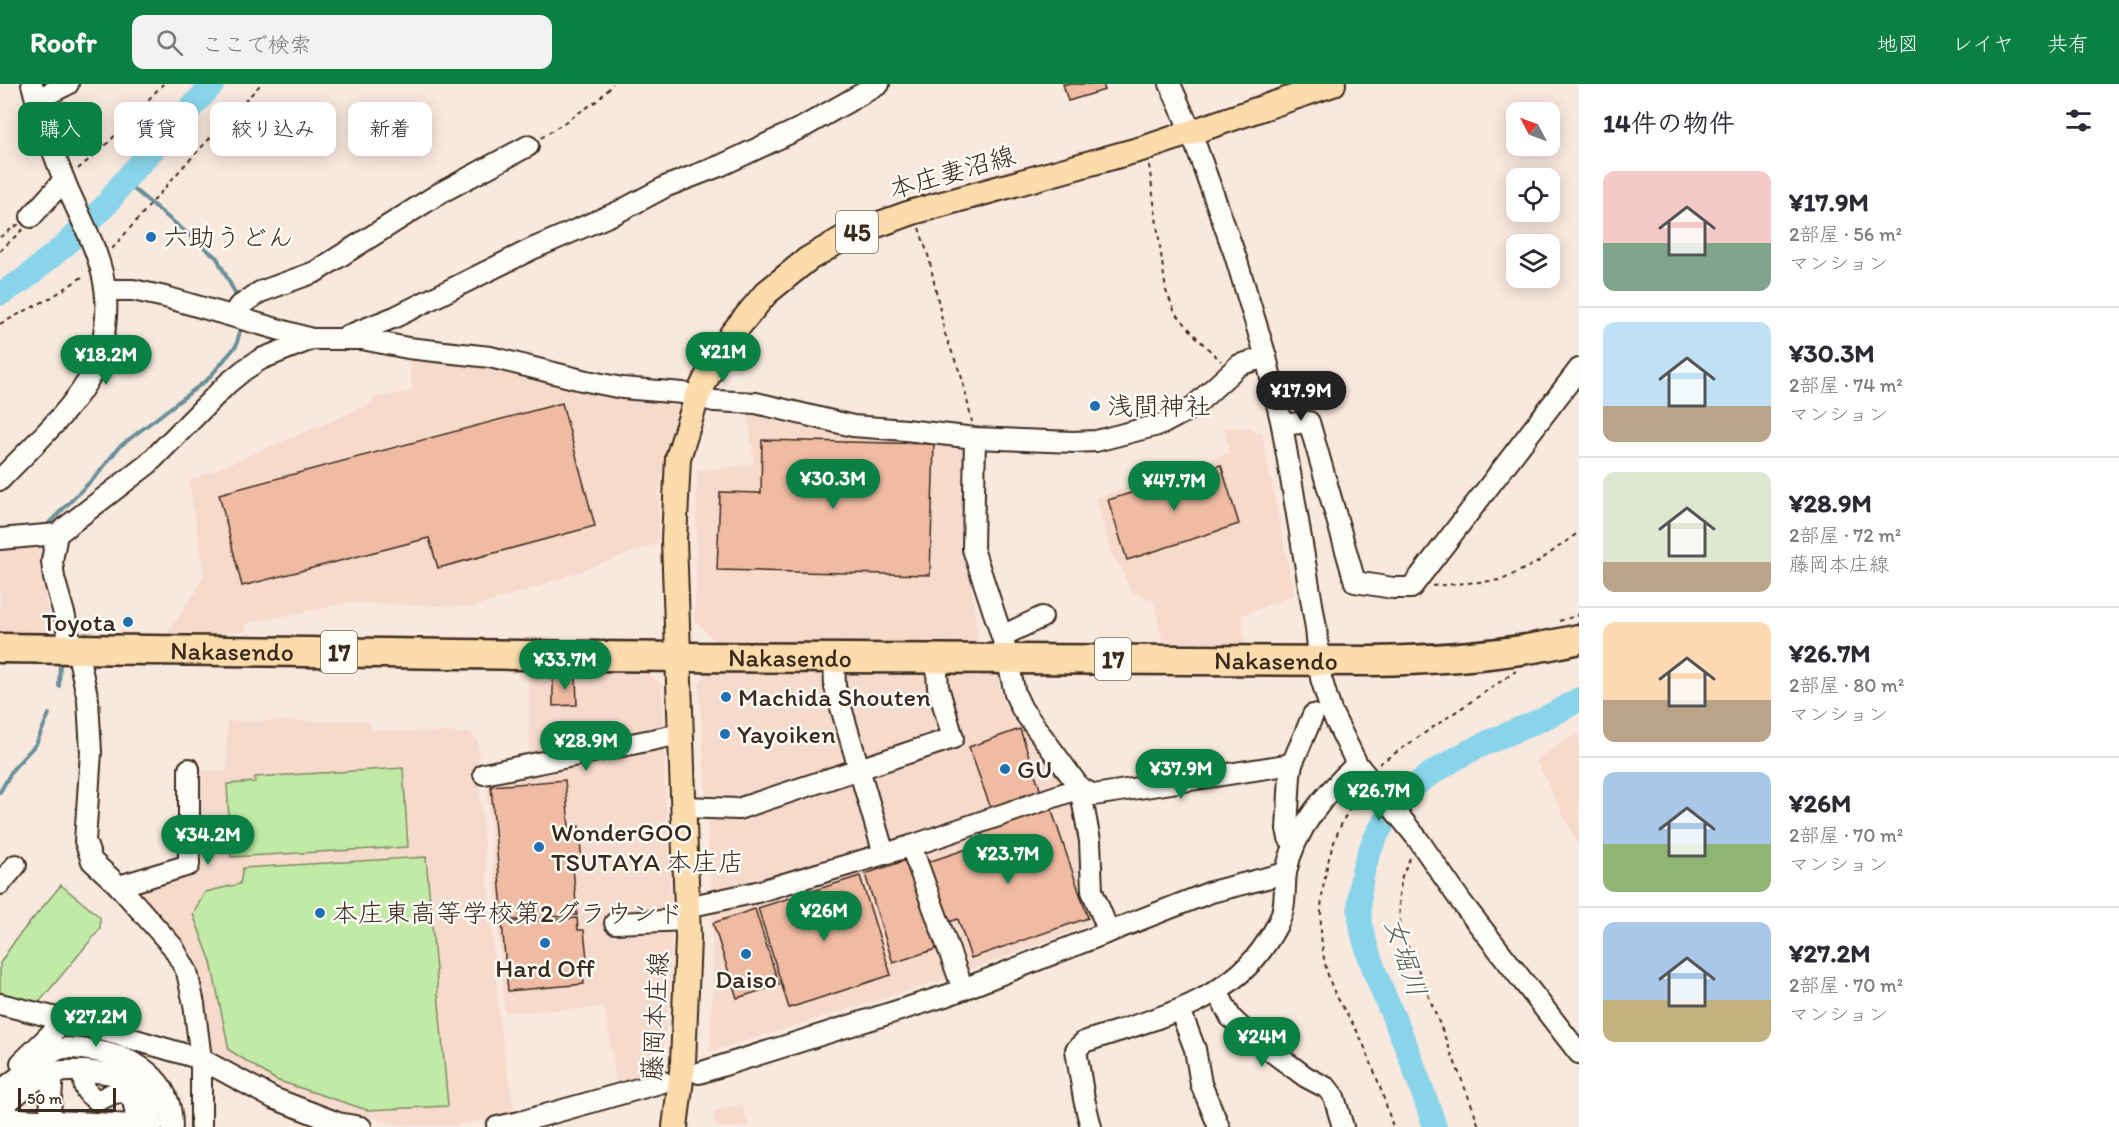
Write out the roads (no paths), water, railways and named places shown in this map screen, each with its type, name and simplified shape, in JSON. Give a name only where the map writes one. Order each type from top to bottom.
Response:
[{"type":"highway","name":"Nakasendo","points":[[0,648],[936,658],[1005,647],[1320,660],[1425,660],[1545,640],[1579,639]]},
{"type":"main road","name":"本庄妻沼線","points":[[678,657],[674,540],[678,458],[697,397],[717,357],[732,334],[766,293],[808,259],[849,235],[874,224],[1145,148],[1333,84]]},
{"type":"main road","name":"藤岡本庄線","points":[[675,1127],[686,1019],[687,914],[678,657]]},
{"type":"street","points":[[0,480],[80,393],[93,372],[104,334],[107,290],[99,259],[70,179],[47,139],[34,92],[68,84]]},
{"type":"street","points":[[342,338],[395,317],[532,249],[618,212],[667,186],[764,146],[805,126],[879,84]]},
{"type":"street","points":[[1170,84],[1191,132],[1235,255],[1266,357],[1282,424],[1315,617],[1322,678],[1331,711],[1364,773],[1419,841],[1462,903],[1579,1053]]},
{"type":"street","points":[[242,312],[269,287],[315,272],[440,193],[528,146]]},
{"type":"street","points":[[27,224],[70,179]]},
{"type":"street","points":[[107,290],[134,290],[242,312],[312,339]]},
{"type":"street","points":[[0,539],[48,535],[148,464],[227,384],[244,370],[261,359],[312,339],[362,339],[408,348],[490,357],[582,380],[622,387],[683,393],[714,401],[745,402],[853,426],[975,438],[1073,442],[1096,441],[1162,423],[1192,408],[1239,365],[1266,357]]},
{"type":"street","points":[[1282,424],[1309,422],[1355,582],[1393,588],[1412,588],[1579,369]]},
{"type":"street","points":[[975,438],[973,549],[1005,647],[1015,694],[1022,709],[1080,788],[1090,841],[1092,891],[1109,932]]},
{"type":"street","points":[[48,535],[54,578],[68,635],[77,649],[88,700],[91,752],[84,841],[92,861],[119,886],[173,947],[187,972],[201,1059],[201,1127]]},
{"type":"street","points":[[1005,647],[1042,617]]},
{"type":"street","points":[[834,657],[835,687],[884,854]]},
{"type":"street","points":[[684,807],[738,809],[953,738],[938,687],[936,658]]},
{"type":"street","points":[[1294,843],[1289,838],[1287,829],[1292,764],[1313,715]]},
{"type":"street","points":[[484,774],[681,734]]},
{"type":"street","points":[[615,923],[687,914],[910,846],[1080,788],[1094,795],[1292,764]]},
{"type":"street","points":[[119,886],[189,866],[189,769]]},
{"type":"street","points":[[1091,1127],[1076,1050],[1084,1042],[1180,1010],[1216,991],[1245,969],[1273,933],[1282,913],[1286,873],[1294,843],[1311,815],[1364,773]]},
{"type":"street","points":[[910,846],[963,989]]},
{"type":"street","points":[[0,884],[16,865]]},
{"type":"street","points":[[699,1073],[963,989],[1211,892],[1286,873]]},
{"type":"street","points":[[1216,991],[1231,1018],[1250,1035],[1306,1077],[1327,1088],[1334,1097],[1342,1127]]},
{"type":"street","points":[[0,1004],[201,1059],[273,1098],[338,1123],[362,1127]]},
{"type":"street","points":[[1180,1010],[1195,1049],[1202,1084],[1219,1127]]},
{"type":"street","points":[[0,1080],[31,1055],[65,1020]]},
{"type":"street","points":[[0,1091],[58,1049],[80,1048],[102,1052],[133,1062],[159,1077],[176,1091],[183,1104],[184,1127]]},
{"type":"street","points":[[84,1071],[83,1086],[86,1091],[97,1100],[119,1093],[127,1094],[134,1101],[146,1126]]},
{"type":"street","points":[[0,1108],[47,1074],[84,1071],[132,1077],[141,1084],[150,1099],[146,1126]]},
{"type":"street","points":[[53,1072],[57,1124]]},
{"type":"street","points":[[150,1073],[171,1104],[172,1127]]},
{"type":"street","points":[[497,1127],[663,1082]]},
{"type":"street","points":[[0,1118],[57,1124],[146,1126]]},
{"type":"waterway","points":[[0,294],[23,280],[65,245],[107,204],[124,181],[213,84]]},
{"type":"waterway","points":[[124,181],[217,258],[239,301]]},
{"type":"waterway","points":[[48,528],[49,523],[98,474],[119,447],[208,379],[236,346],[242,324]]},
{"type":"waterway","points":[[53,610],[58,632]]},
{"type":"waterway","points":[[59,686],[60,662]]},
{"type":"waterway","name":"女堀川","points":[[1435,1127],[1364,939],[1360,919],[1360,899],[1366,860],[1383,825],[1394,808],[1412,788],[1467,752],[1548,716],[1579,699]]},
{"type":"waterway","points":[[0,792],[13,769],[36,744],[49,714]]},
{"type":"place","name":"六助うどん","points":[[151,237]]},
{"type":"place","name":"浅間神社","points":[[1095,406]]},
{"type":"place","name":"Toyota","points":[[128,622]]},
{"type":"place","name":"Machida Shouten","points":[[726,697]]},
{"type":"place","name":"Yayoiken","points":[[725,734]]},
{"type":"place","name":"GU","points":[[1005,769]]},
{"type":"place","name":"WonderGOO TSUTAYA 本庄店","points":[[539,847]]},
{"type":"place","name":"本庄東高等学校第2グラウンド","points":[[320,913]]},
{"type":"place","name":"Hard Off","points":[[545,943]]},
{"type":"place","name":"Daiso","points":[[746,954]]}]
